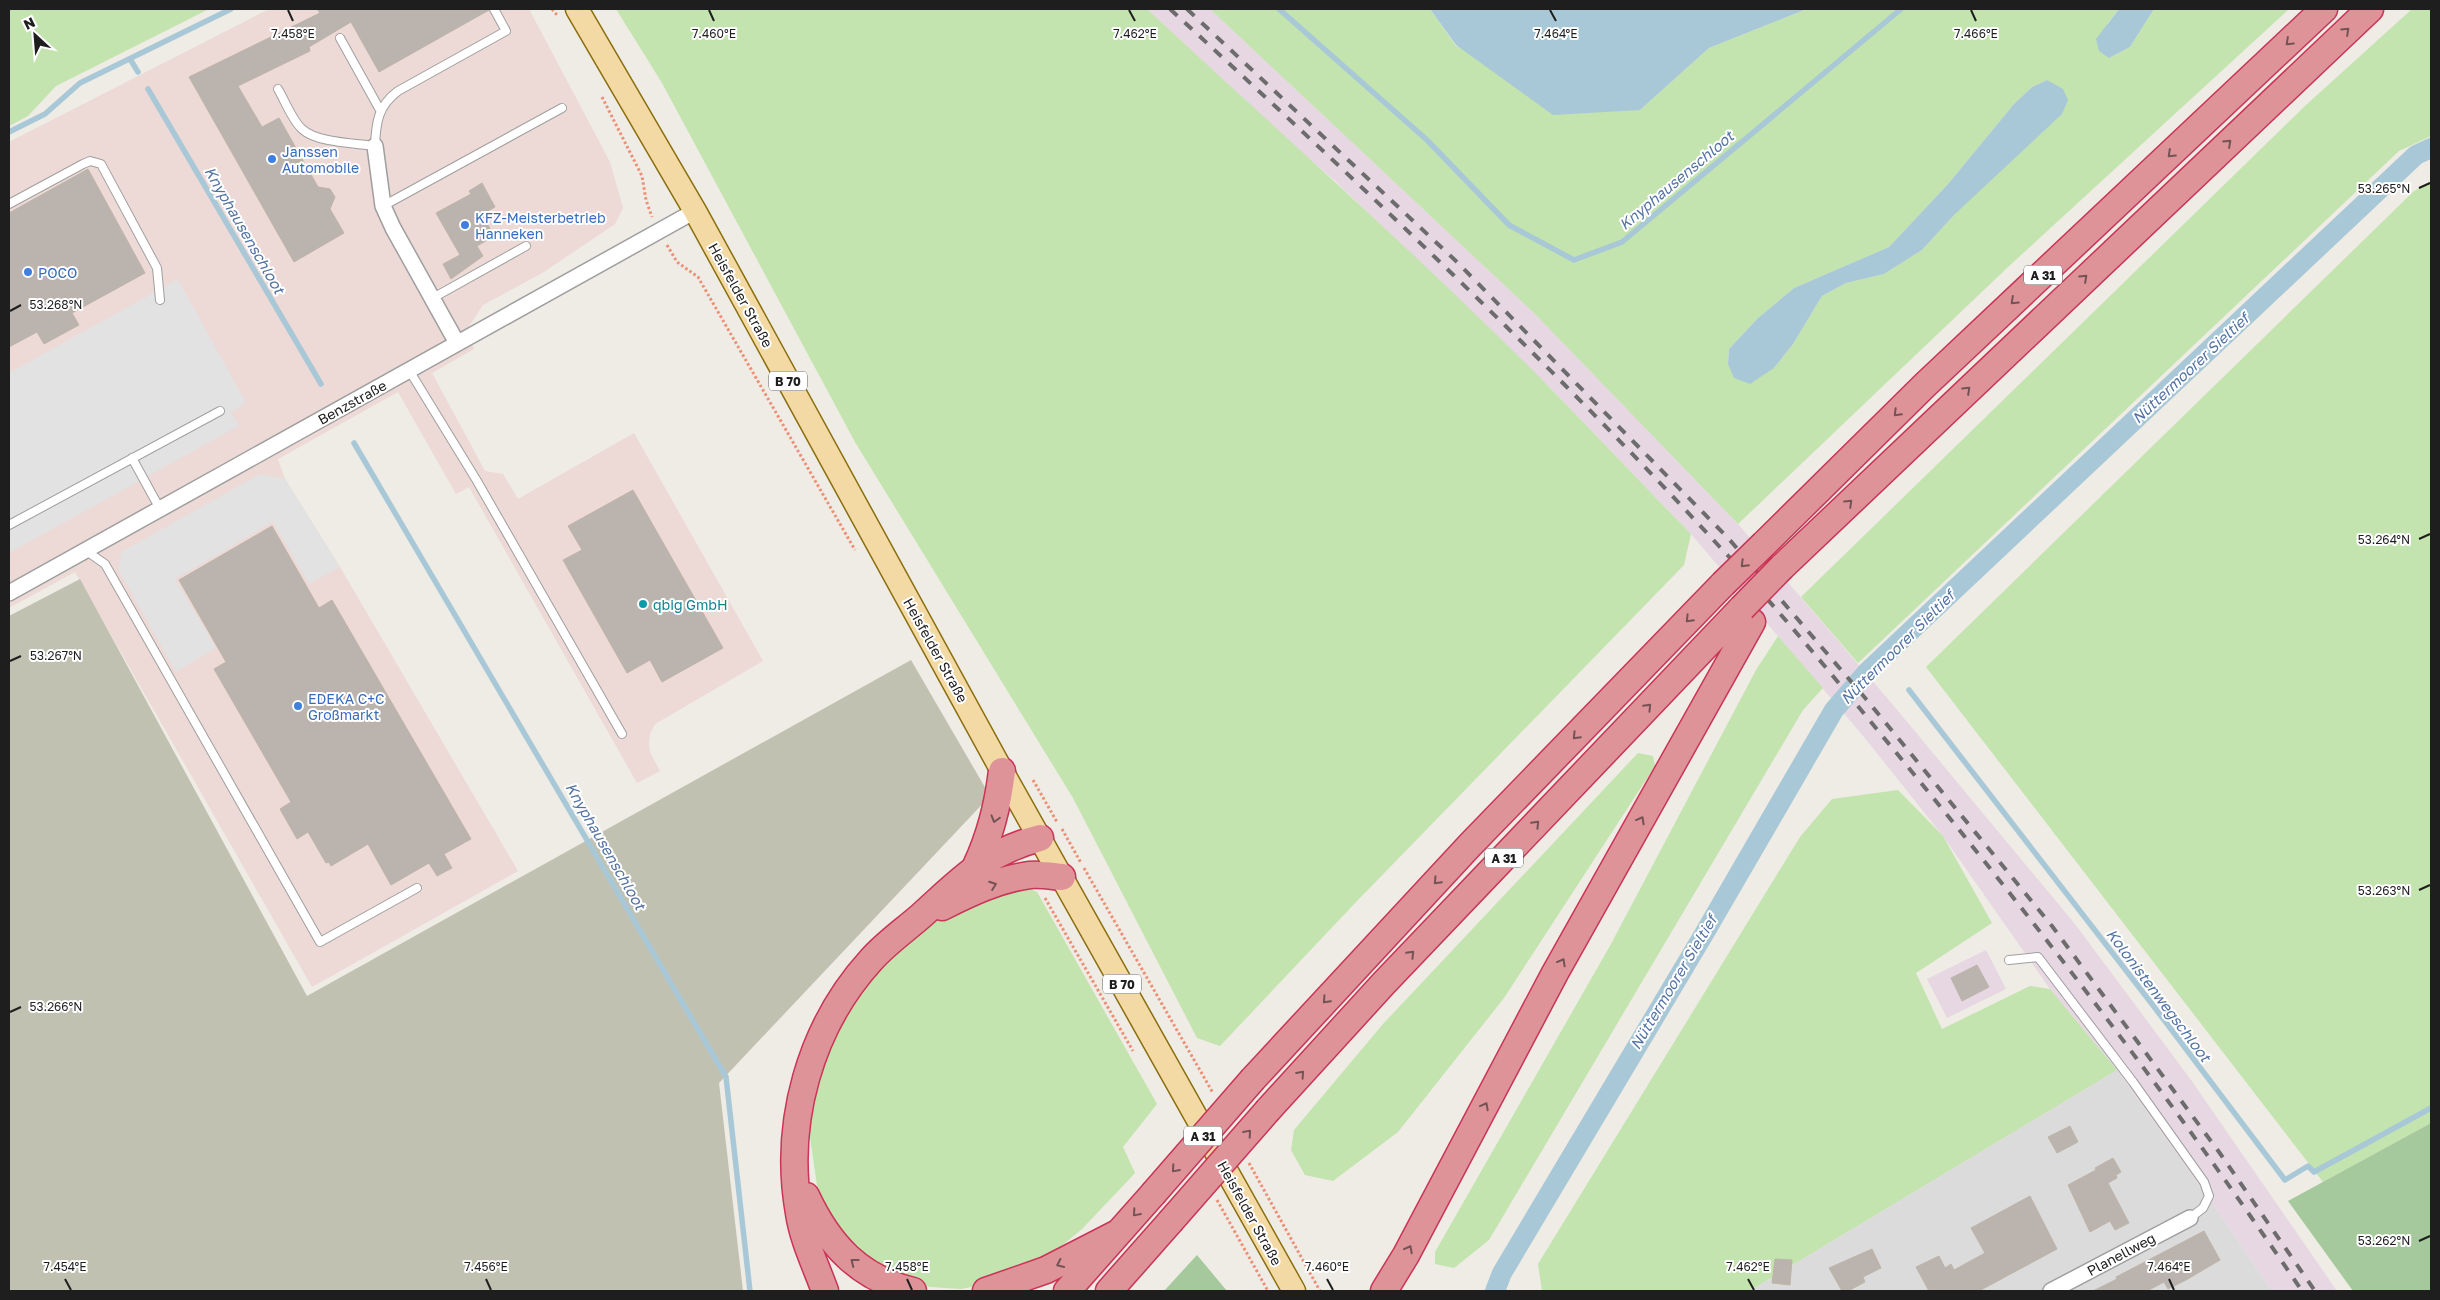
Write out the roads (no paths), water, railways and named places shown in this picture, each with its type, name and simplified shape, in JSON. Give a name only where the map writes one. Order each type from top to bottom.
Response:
[{"type":"highway","name":"A 31","points":[[1067,1291],[1252,1079],[1470,845],[1723,584],[1925,385],[2324,9]]},
{"type":"highway","name":"A 31","points":[[1109,1291],[1268,1110],[1384,982],[1747,615],[1761,589],[1782,567],[2370,9]]},
{"type":"highway","points":[[1384,1291],[1406,1255],[1747,615]]},
{"type":"highway","points":[[976,866],[989,838],[997,810],[1002,771]]},
{"type":"highway","points":[[826,1291],[807,1245],[798,1213],[795,1174],[798,1109],[805,1078],[816,1047],[830,1017],[860,973],[895,936],[917,919],[976,866],[1008,848],[1040,838]]},
{"type":"highway","points":[[917,919],[971,893],[1009,879],[1032,874],[1062,877]]},
{"type":"highway","points":[[795,1174],[815,1216],[834,1245],[862,1269],[889,1283],[913,1291]]},
{"type":"highway","points":[[986,1291],[1046,1270],[1118,1233]]},
{"type":"main road","name":"Heisfelder Straße","points":[[567,12],[695,211],[1002,771],[1294,1291]]},
{"type":"street","points":[[374,146],[383,206],[457,344]]},
{"type":"street","name":"Benzstraße","points":[[9,592],[695,211]]},
{"type":"street","name":"Planellweg","points":[[2051,1291],[2190,1218]]},
{"type":"lane","points":[[278,88],[301,128],[308,134],[320,138],[374,146],[380,110],[398,90],[506,31],[494,9]]},
{"type":"lane","points":[[340,38],[380,110]]},
{"type":"lane","points":[[383,206],[562,108]]},
{"type":"lane","points":[[9,204],[83,164],[90,161],[101,164],[157,268],[160,300]]},
{"type":"lane","points":[[432,299],[526,246]]},
{"type":"lane","points":[[409,370],[476,481],[622,734]]},
{"type":"lane","points":[[9,525],[220,411]]},
{"type":"lane","points":[[132,458],[160,509]]},
{"type":"lane","points":[[85,550],[105,564],[320,942],[417,888]]},
{"type":"lane","points":[[2009,960],[2038,958],[2132,1082],[2204,1182],[2209,1196],[2202,1208],[2190,1218]]},
{"type":"water","points":[[1430,9],[1807,9],[1709,48],[1640,110],[1553,115],[1456,45]]},
{"type":"water","points":[[2119,9],[2154,9],[2130,47],[2109,58],[2099,51],[2096,39]]},
{"type":"water","points":[[2047,80],[2063,89],[2068,100],[2062,114],[1955,214],[1922,250],[1884,274],[1846,283],[1822,296],[1793,344],[1774,368],[1750,384],[1734,378],[1728,364],[1729,349],[1758,318],[1794,288],[1889,247],[1948,184],[2014,104],[2032,87]]},
{"type":"waterway","points":[[9,132],[45,114],[80,83],[231,9]]},
{"type":"waterway","name":"Knyphausenschloot","points":[[1279,9],[1427,140],[1509,225],[1574,260],[1622,242],[1901,9]]},
{"type":"waterway","name":"Knyphausenschloot","points":[[130,59],[138,72]]},
{"type":"waterway","name":"Knyphausenschloot","points":[[148,89],[321,384]]},
{"type":"waterway","name":"Nüttermoorer Sieltief","points":[[1495,1291],[1502,1273],[1704,934],[1834,710],[1867,672],[2416,155],[2431,148]]},
{"type":"waterway","name":"Knyphausenschloot","points":[[354,443],[726,1077],[750,1291]]},
{"type":"waterway","name":"Kolonistenwegschloot","points":[[1909,690],[2152,1004],[2285,1180],[2308,1166],[2314,1172],[2431,1108]]},
{"type":"railway","points":[[1170,9],[1311,139],[1518,338],[1652,475],[1766,598],[1956,825],[2059,956],[2207,1155],[2302,1291]]},
{"type":"railway","points":[[1187,9],[1457,262],[1729,539],[1866,699],[2052,926],[2219,1152],[2315,1291]]},
{"type":"place","name":"Janssen Automobile","points":[[272,159]]},
{"type":"place","name":"KFZ-Meisterbetrieb Hanneken","points":[[465,225]]},
{"type":"place","name":"POCO","points":[[28,272]]},
{"type":"place","name":"qbig GmbH","points":[[643,604]]},
{"type":"place","name":"EDEKA C+C Großmarkt","points":[[298,706]]}]
